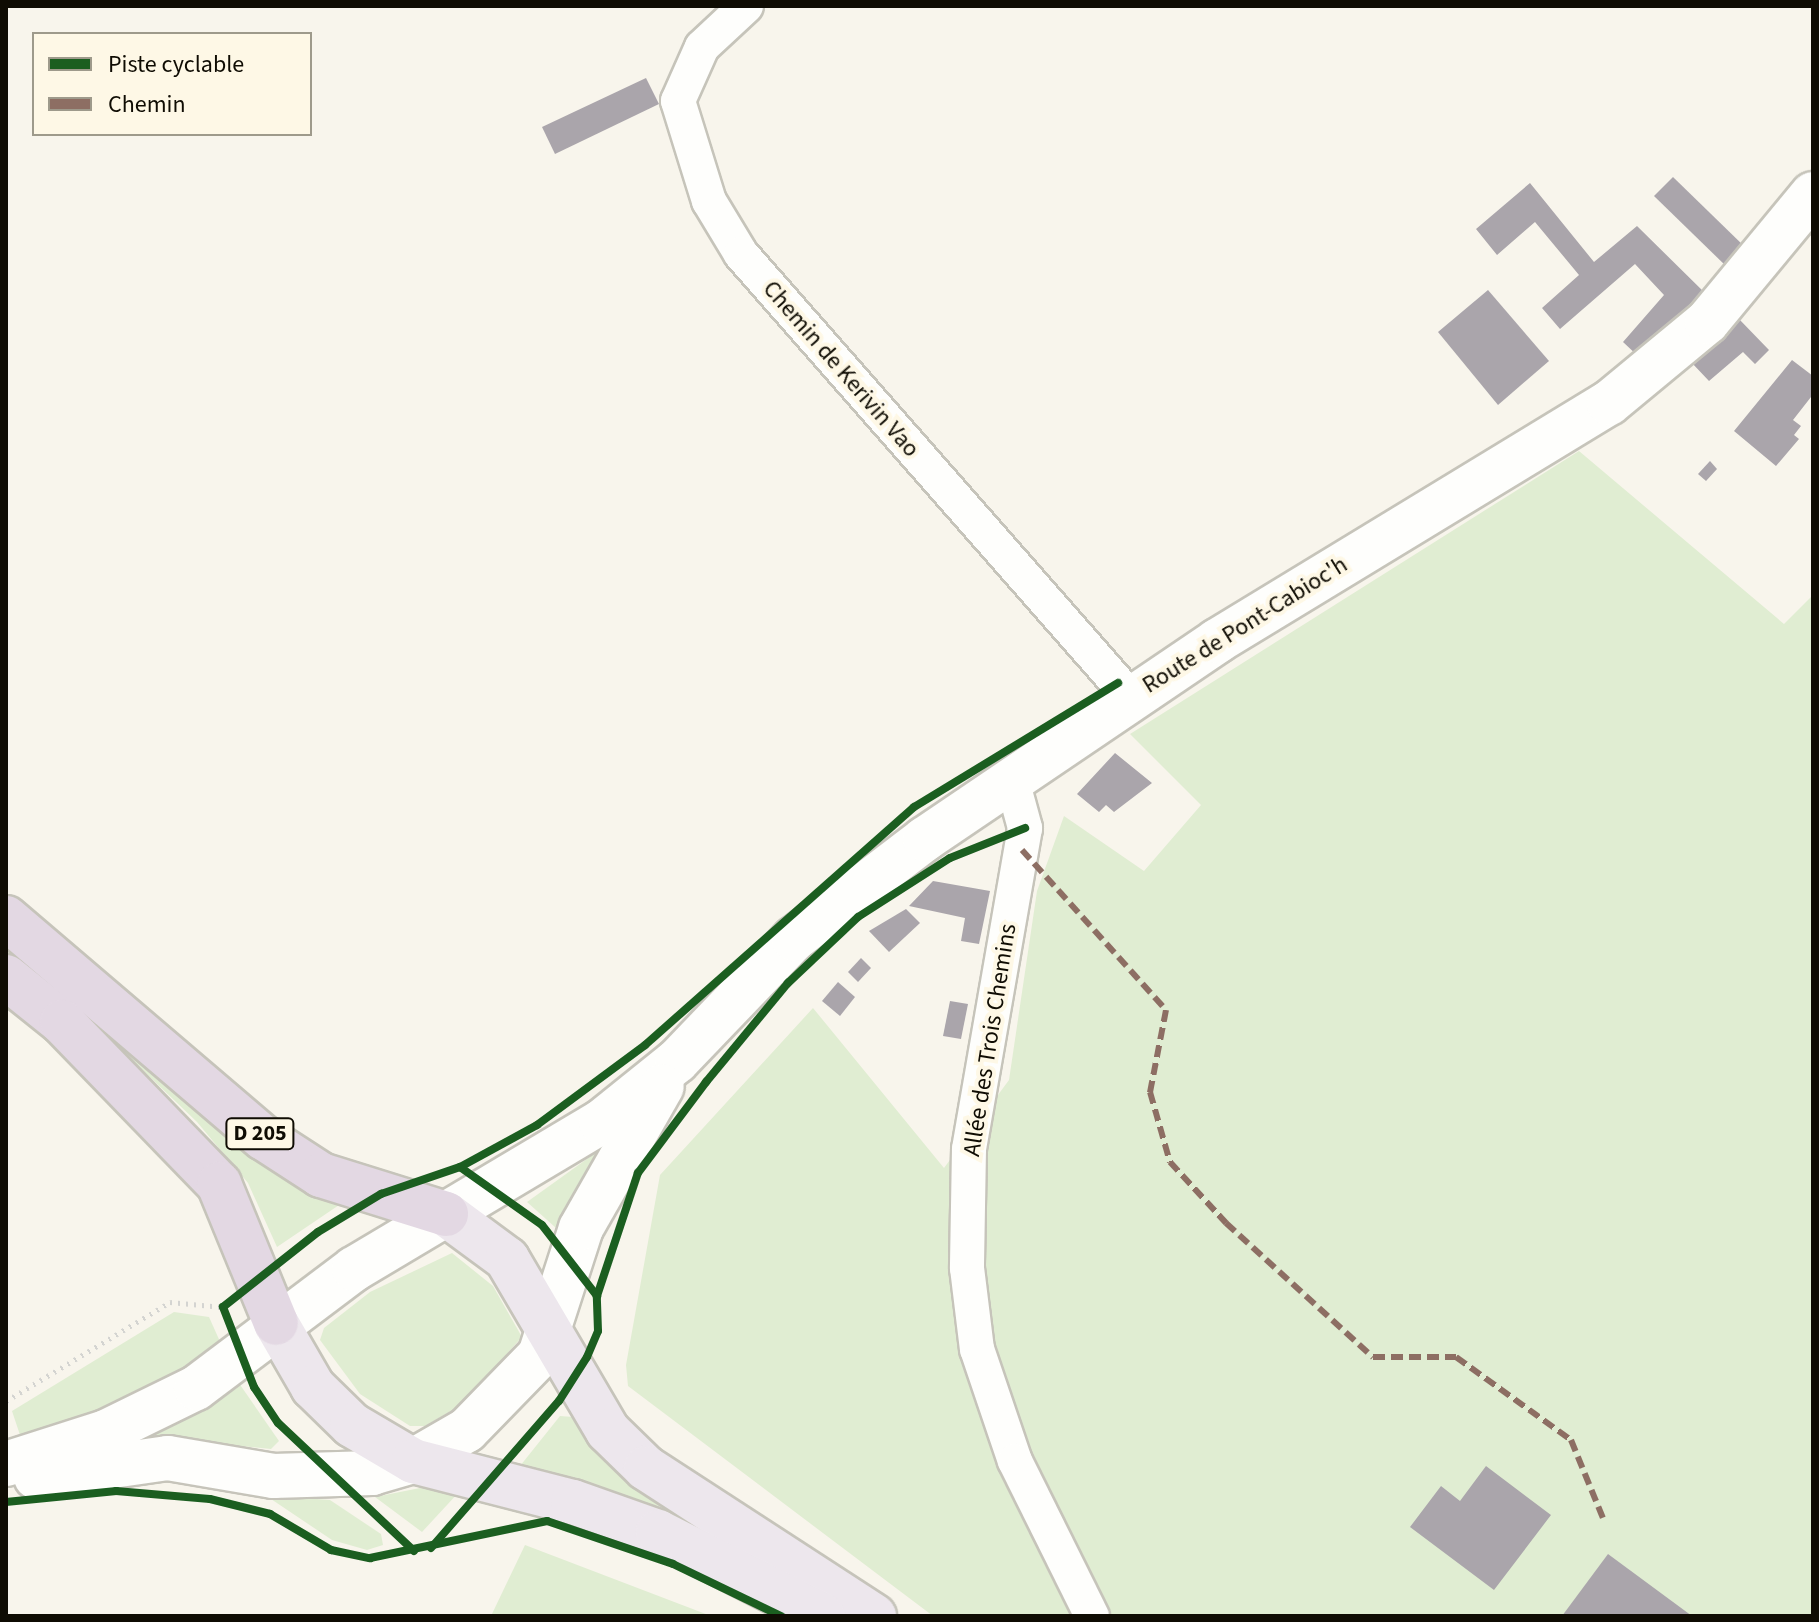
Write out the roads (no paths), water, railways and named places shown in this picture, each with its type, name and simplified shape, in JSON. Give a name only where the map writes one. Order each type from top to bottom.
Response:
[{"type":"highway","name":"D 205","points":[[6,918],[264,1138],[321,1175],[446,1214]]},
{"type":"highway","name":"D 205","points":[[6,977],[62,1022],[219,1184],[276,1323]]},
{"type":"main road","points":[[446,1214],[507,1259],[553,1331],[608,1431],[646,1468],[874,1616]]},
{"type":"main road","points":[[276,1323],[313,1387],[352,1425],[413,1461],[573,1502],[658,1532],[823,1616]]},
{"type":"street","name":"Chemin de Kerivin Vao","points":[[746,6],[702,47],[678,101],[709,201],[741,254],[1130,697]]},
{"type":"street","name":"Route de Pont-Cabioc'h","points":[[446,1214],[601,1122],[677,1061],[794,939],[1130,697],[1609,403],[1707,322],[1813,194]]},
{"type":"street","name":"Allée des Trois Chemins","points":[[1012,780],[1025,828],[969,1149],[967,1268],[977,1349],[1015,1461],[1092,1616]]},
{"type":"street","name":"Route de Pont-Cabioc'h","points":[[553,1331],[581,1228],[677,1061]]},
{"type":"street","points":[[6,1464],[106,1432],[196,1388],[276,1323],[446,1214]]},
{"type":"street","points":[[6,1481],[168,1458],[318,1479],[413,1461],[506,1398],[553,1331]]}]
